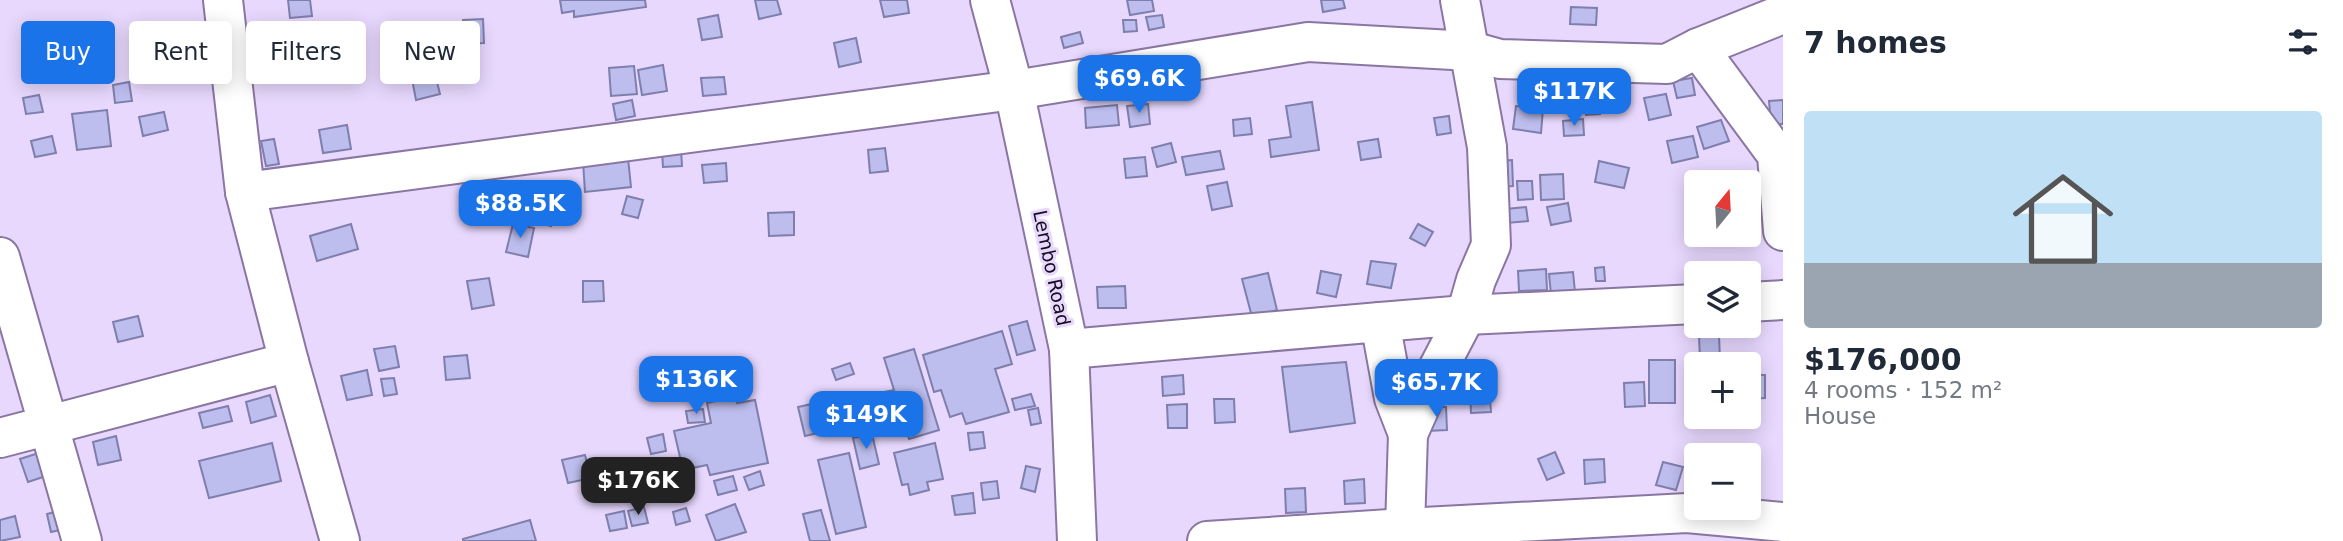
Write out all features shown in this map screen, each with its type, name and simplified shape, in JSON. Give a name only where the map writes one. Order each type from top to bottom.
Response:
[{"type":"street","points":[[223,0],[246,192],[289,362],[340,541]]},
{"type":"street","name":"Lembo Road","points":[[990,0],[1014,90],[1069,349],[1077,541]]},
{"type":"street","points":[[1404,534],[1408,434],[1431,382],[1466,315],[1476,280],[1491,245],[1487,147],[1460,0]]},
{"type":"street","points":[[246,192],[1014,90],[1308,42],[1471,51],[1500,59],[1667,64],[1698,48],[1783,14]]},
{"type":"street","points":[[1698,48],[1777,156],[1783,231]]},
{"type":"street","points":[[0,257],[82,541]]},
{"type":"street","points":[[1761,301],[1783,300]]},
{"type":"street","points":[[1069,349],[1466,315],[1684,305]]},
{"type":"street","points":[[1380,322],[1394,398],[1408,434]]},
{"type":"street","points":[[0,438],[289,362]]},
{"type":"street","points":[[1207,541],[1404,534],[1686,513],[1783,522]]},
{"type":"building","points":[[288,0],[310,0],[312,16],[290,18]]},
{"type":"building","points":[[560,0],[645,0],[646,7],[574,17],[574,11],[562,13]]},
{"type":"building","points":[[755,0],[777,0],[781,14],[759,19]]},
{"type":"building","points":[[880,0],[907,0],[909,13],[884,17]]},
{"type":"building","points":[[1127,0],[1152,0],[1154,11],[1130,15]]},
{"type":"building","points":[[1321,0],[1343,0],[1345,8],[1323,12]]},
{"type":"building","points":[[1571,7],[1597,8],[1596,25],[1570,24]]},
{"type":"building","points":[[718,15],[722,37],[702,40],[698,19]]},
{"type":"building","points":[[1162,15],[1164,27],[1149,30],[1146,17]]},
{"type":"building","points":[[483,19],[484,43],[480,43],[480,21],[463,20]]},
{"type":"building","points":[[1123,20],[1136,20],[1137,31],[1124,32]]},
{"type":"building","points":[[1080,32],[1083,43],[1064,48],[1061,37]]},
{"type":"building","points":[[856,38],[861,62],[839,67],[834,43]]},
{"type":"building","points":[[663,65],[667,91],[642,95],[638,70]]},
{"type":"building","points":[[634,66],[637,94],[611,96],[609,68]]},
{"type":"building","points":[[724,77],[726,94],[703,96],[701,78]]},
{"type":"building","points":[[1692,78],[1695,95],[1677,98],[1673,81]]},
{"type":"building","points":[[129,82],[132,101],[115,103],[113,85]]},
{"type":"building","points":[[413,84],[438,84],[440,94],[416,100]]},
{"type":"building","points":[[1666,94],[1671,115],[1649,120],[1644,98]]},
{"type":"building","points":[[39,95],[43,112],[26,114],[23,98]]},
{"type":"building","points":[[1585,98],[1600,98],[1600,114],[1586,115]]},
{"type":"building","points":[[632,100],[635,116],[616,120],[613,104]]},
{"type":"building","points":[[1783,100],[1783,124],[1771,124],[1769,101]]},
{"type":"building","points":[[1312,102],[1319,150],[1271,157],[1269,140],[1291,137],[1286,106]]},
{"type":"building","points":[[1148,104],[1150,124],[1130,127],[1127,106]]},
{"type":"building","points":[[1117,105],[1119,125],[1086,128],[1085,108]]},
{"type":"building","points":[[1516,106],[1543,109],[1541,133],[1513,129]]},
{"type":"building","points":[[107,110],[111,146],[77,150],[72,114]]},
{"type":"building","points":[[164,112],[168,130],[143,136],[139,117]]},
{"type":"building","points":[[1449,116],[1451,133],[1437,135],[1434,118]]},
{"type":"building","points":[[1250,118],[1252,134],[1234,136],[1233,120]]},
{"type":"building","points":[[1583,119],[1584,135],[1564,136],[1563,121]]},
{"type":"building","points":[[1721,120],[1729,141],[1704,149],[1697,127]]},
{"type":"building","points":[[347,125],[351,149],[323,153],[319,130]]},
{"type":"building","points":[[52,136],[56,153],[35,157],[31,141]]},
{"type":"building","points":[[1693,136],[1698,157],[1672,163],[1667,141]]},
{"type":"building","points":[[274,139],[279,164],[266,166],[261,141]]},
{"type":"building","points":[[1378,139],[1381,157],[1361,160],[1358,142]]},
{"type":"building","points":[[1171,143],[1176,162],[1157,167],[1152,148]]},
{"type":"building","points":[[885,148],[888,171],[870,173],[868,150]]},
{"type":"building","points":[[681,149],[682,166],[663,167],[662,151]]},
{"type":"building","points":[[1220,151],[1224,169],[1186,175],[1182,157]]},
{"type":"building","points":[[1145,157],[1147,176],[1126,178],[1124,159]]},
{"type":"building","points":[[628,158],[631,187],[585,192],[583,162]]},
{"type":"building","points":[[1512,160],[1513,186],[1496,187],[1495,161]]},
{"type":"building","points":[[1599,161],[1629,168],[1624,188],[1595,182]]},
{"type":"building","points":[[726,163],[727,181],[704,183],[702,165]]},
{"type":"building","points":[[1563,174],[1564,199],[1541,200],[1540,175]]},
{"type":"building","points":[[1517,181],[1532,181],[1533,199],[1518,200]]},
{"type":"building","points":[[1227,182],[1232,206],[1212,210],[1207,186]]},
{"type":"building","points":[[627,196],[643,200],[638,218],[622,214]]},
{"type":"building","points":[[1568,203],[1571,221],[1551,225],[1547,207]]},
{"type":"building","points":[[537,206],[555,210],[551,226],[533,221]]},
{"type":"building","points":[[1526,207],[1528,221],[1507,223],[1506,209]]},
{"type":"building","points":[[794,212],[794,235],[769,236],[768,213]]},
{"type":"building","points":[[351,224],[358,249],[317,261],[310,236]]},
{"type":"building","points":[[513,224],[534,228],[528,257],[506,252]]},
{"type":"building","points":[[1418,224],[1433,232],[1425,246],[1410,238]]},
{"type":"building","points":[[1371,261],[1396,264],[1391,288],[1367,284]]},
{"type":"building","points":[[1604,267],[1605,281],[1596,281],[1595,268]]},
{"type":"building","points":[[1546,269],[1547,290],[1519,291],[1518,271]]},
{"type":"building","points":[[1321,271],[1341,275],[1336,297],[1317,293]]},
{"type":"building","points":[[1573,272],[1575,292],[1551,294],[1549,274]]},
{"type":"building","points":[[1268,273],[1277,310],[1252,317],[1242,279]]},
{"type":"building","points":[[489,278],[494,305],[472,309],[467,281]]},
{"type":"building","points":[[583,281],[603,281],[604,301],[583,302]]},
{"type":"building","points":[[1125,286],[1126,308],[1098,308],[1097,287]]},
{"type":"building","points":[[138,316],[143,336],[118,342],[113,322]]},
{"type":"building","points":[[1027,321],[1035,350],[1017,355],[1009,326]]},
{"type":"building","points":[[1002,331],[1012,364],[995,369],[1009,412],[966,424],[962,413],[950,417],[941,390],[934,392],[923,355]]},
{"type":"building","points":[[1699,338],[1719,338],[1720,352],[1700,352]]},
{"type":"building","points":[[395,346],[399,367],[379,371],[374,349]]},
{"type":"building","points":[[914,349],[939,430],[909,439],[903,417],[893,420],[884,392],[894,390],[884,358]]},
{"type":"building","points":[[467,355],[470,378],[446,380],[444,357]]},
{"type":"building","points":[[1649,360],[1675,360],[1675,403],[1649,403]]},
{"type":"building","points":[[1346,362],[1355,423],[1290,432],[1282,367]]},
{"type":"building","points":[[850,363],[854,374],[836,380],[832,369]]},
{"type":"building","points":[[367,370],[372,395],[347,400],[341,376]]},
{"type":"building","points":[[1183,375],[1184,394],[1163,396],[1162,377]]},
{"type":"building","points":[[1761,375],[1765,375],[1765,398],[1761,398]]},
{"type":"building","points":[[394,378],[397,394],[384,396],[381,379]]},
{"type":"building","points":[[1644,382],[1645,406],[1625,407],[1624,383]]},
{"type":"building","points":[[1489,388],[1491,412],[1471,413],[1470,389]]},
{"type":"building","points":[[1031,394],[1035,406],[1015,410],[1012,399]]},
{"type":"building","points":[[270,395],[276,416],[251,423],[246,402]]},
{"type":"building","points":[[735,397],[737,403],[755,400],[768,463],[710,475],[707,465],[683,470],[674,431],[711,423],[707,403]]},
{"type":"building","points":[[1214,399],[1234,399],[1235,422],[1215,423]]},
{"type":"building","points":[[816,403],[822,432],[805,436],[798,407]]},
{"type":"building","points":[[1187,404],[1187,428],[1168,428],[1167,405]]},
{"type":"building","points":[[228,406],[232,421],[203,428],[199,413]]},
{"type":"building","points":[[1426,407],[1446,407],[1447,430],[1427,431]]},
{"type":"building","points":[[1038,408],[1041,423],[1031,425],[1028,410]]},
{"type":"building","points":[[703,409],[705,422],[688,423],[686,411]]},
{"type":"building","points":[[983,432],[985,448],[970,450],[968,433]]},
{"type":"building","points":[[663,434],[666,451],[651,454],[647,438]]},
{"type":"building","points":[[872,434],[879,464],[860,469],[853,438]]},
{"type":"building","points":[[116,436],[121,460],[98,465],[93,442]]},
{"type":"building","points":[[272,443],[281,481],[209,498],[199,461]]},
{"type":"building","points":[[935,443],[943,479],[927,482],[929,490],[910,495],[908,484],[902,485],[894,453]]},
{"type":"building","points":[[42,452],[49,475],[28,482],[20,459]]},
{"type":"building","points":[[1555,452],[1564,473],[1547,480],[1538,459]]},
{"type":"building","points":[[849,453],[866,527],[836,534],[818,460]]},
{"type":"building","points":[[585,455],[591,478],[568,483],[562,460]]},
{"type":"building","points":[[1604,459],[1605,482],[1585,484],[1584,460]]},
{"type":"building","points":[[1663,462],[1683,467],[1676,490],[1656,485]]},
{"type":"building","points":[[1026,466],[1040,469],[1035,492],[1021,488]]},
{"type":"building","points":[[760,471],[764,485],[749,490],[744,477]]},
{"type":"building","points":[[733,476],[737,490],[718,495],[714,481]]},
{"type":"building","points":[[684,478],[686,495],[673,497],[670,480]]},
{"type":"building","points":[[1364,479],[1365,503],[1345,504],[1344,481]]},
{"type":"building","points":[[997,481],[999,498],[983,500],[981,483]]},
{"type":"building","points":[[1305,488],[1306,512],[1286,513],[1285,489]]},
{"type":"building","points":[[973,493],[975,513],[955,515],[952,496]]},
{"type":"building","points":[[735,504],[746,532],[716,541],[706,515]]},
{"type":"building","points":[[644,507],[648,523],[632,526],[628,511]]},
{"type":"building","points":[[686,508],[690,521],[676,525],[673,512]]},
{"type":"building","points":[[66,509],[70,528],[51,532],[47,514]]},
{"type":"building","points":[[821,510],[830,541],[810,541],[803,514]]},
{"type":"building","points":[[624,511],[627,528],[610,531],[606,515]]},
{"type":"building","points":[[15,516],[20,537],[0,541],[0,520]]},
{"type":"building","points":[[530,520],[536,541],[463,541],[463,539]]}]
